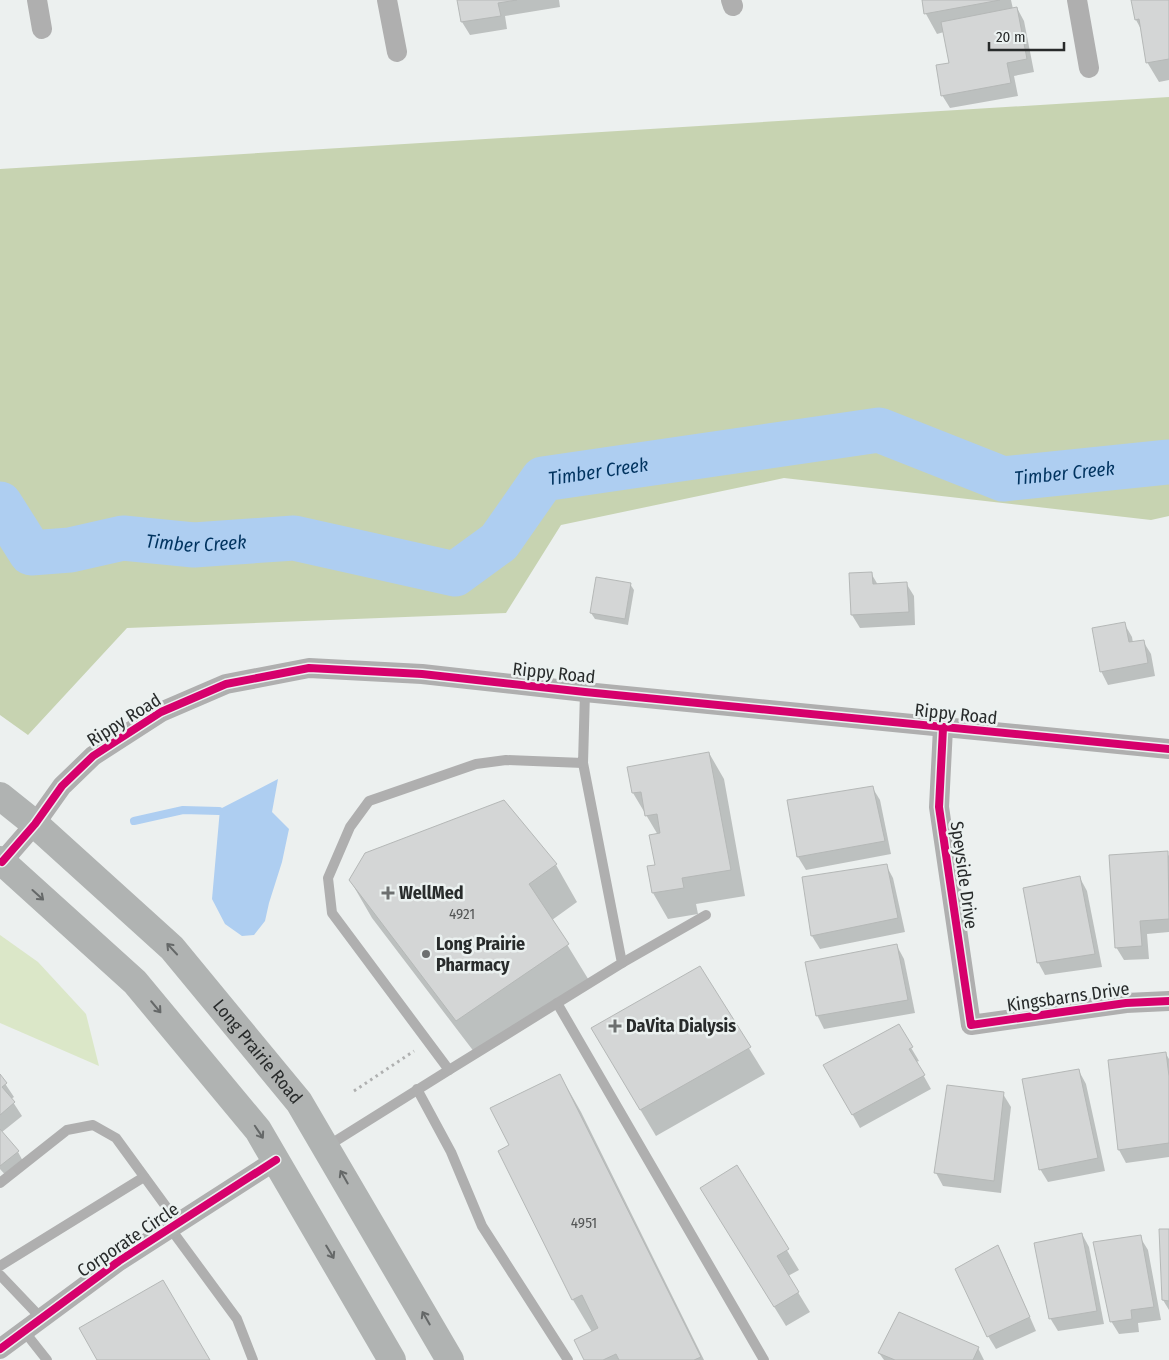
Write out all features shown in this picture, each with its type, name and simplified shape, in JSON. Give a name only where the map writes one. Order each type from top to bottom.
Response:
[{"type":"main road","name":"Long Prairie Road","points":[[0,796],[35,824],[172,948],[299,1102],[450,1360]]},
{"type":"main road","points":[[1,861],[135,982],[258,1130],[392,1360]]},
{"type":"street","points":[[37,0],[42,28]]},
{"type":"street","points":[[387,0],[397,52]]},
{"type":"street","points":[[1077,0],[1089,68]]},
{"type":"street","name":"Rippy Road","points":[[1,861],[35,824],[62,786],[92,756],[162,712],[226,684],[309,668],[422,674],[943,728],[1169,749]]},
{"type":"street","name":"Speyside Drive","points":[[943,728],[939,807],[971,1025]]},
{"type":"street","name":"Kingsbarns Drive","points":[[971,1025],[1126,1003],[1169,1001]]},
{"type":"street","name":"Corporate Circle","points":[[0,1349],[120,1260],[276,1160]]},
{"type":"lane","points":[[585,692],[583,763],[622,963]]},
{"type":"lane","points":[[449,1070],[332,914],[328,878],[350,827],[369,801],[476,764],[506,760],[583,763]]},
{"type":"lane","points":[[326,1148],[622,963],[706,916]]},
{"type":"lane","points":[[557,1003],[764,1360]]},
{"type":"lane","points":[[417,1090],[451,1152],[482,1226],[568,1360]]},
{"type":"lane","points":[[0,1183],[67,1130],[93,1124],[116,1138],[144,1177],[174,1226],[237,1319],[253,1360]]},
{"type":"lane","points":[[0,1266],[144,1177]]},
{"type":"lane","points":[[0,1275],[41,1318]]},
{"type":"lane","points":[[24,1331],[47,1360]]},
{"type":"path","points":[[354,1090],[428,1042]]},
{"type":"green space","points":[[1169,97],[1169,516],[1151,520],[784,478],[561,525],[506,613],[127,628],[28,735],[0,715],[0,169]]},
{"type":"green space","points":[[0,935],[38,962],[86,1014],[99,1066],[0,1023]]},
{"type":"water","points":[[278,779],[272,812],[289,829],[282,862],[265,921],[254,935],[242,936],[225,924],[212,899],[220,809]]},
{"type":"building","points":[[457,0],[517,0],[498,3],[501,16],[461,22]]},
{"type":"building","points":[[922,0],[1000,0],[924,14]]},
{"type":"building","points":[[1131,0],[1169,0],[1169,59],[1146,63],[1139,19],[1135,20]]},
{"type":"building","points":[[1017,7],[1027,59],[1007,63],[1011,83],[941,96],[936,65],[949,63],[941,22]]},
{"type":"building","points":[[872,572],[873,584],[907,582],[909,612],[851,615],[849,573]]},
{"type":"building","points":[[596,577],[631,583],[625,619],[590,613]]},
{"type":"building","points":[[1125,622],[1129,642],[1144,640],[1148,663],[1100,672],[1092,628]]},
{"type":"building","points":[[709,752],[731,870],[682,878],[684,888],[652,893],[647,866],[655,865],[649,835],[660,833],[657,814],[645,816],[641,792],[632,793],[627,767]]},
{"type":"building","points":[[873,786],[885,841],[797,857],[787,800]]},
{"type":"building","points":[[504,800],[557,864],[529,884],[569,944],[456,1021],[349,880],[365,853]]},
{"type":"building","points":[[1168,851],[1169,919],[1140,921],[1142,946],[1115,948],[1109,855]]},
{"type":"building","points":[[887,864],[898,918],[811,936],[802,877]]},
{"type":"building","points":[[1080,876],[1095,954],[1037,963],[1023,888]]},
{"type":"building","points":[[897,944],[908,1000],[816,1016],[805,962]]},
{"type":"building","points":[[700,966],[751,1047],[640,1110],[591,1028]]},
{"type":"building","points":[[899,1024],[913,1047],[909,1049],[925,1075],[852,1115],[823,1065]]},
{"type":"building","points":[[1166,1052],[1169,1076],[1169,1143],[1118,1150],[1108,1060]]},
{"type":"building","points":[[1079,1069],[1098,1158],[1039,1170],[1022,1079]]},
{"type":"building","points":[[0,1074],[7,1083],[2,1087],[15,1102],[0,1115]]},
{"type":"building","points":[[560,1074],[701,1357],[694,1360],[619,1360],[616,1354],[603,1360],[584,1360],[574,1340],[598,1328],[582,1295],[572,1300],[498,1151],[509,1145],[490,1108]]},
{"type":"building","points":[[947,1085],[1004,1092],[994,1181],[934,1173]]},
{"type":"building","points":[[0,1129],[19,1151],[0,1166]]},
{"type":"building","points":[[737,1165],[789,1249],[777,1256],[799,1292],[774,1307],[700,1188]]},
{"type":"building","points":[[1159,1229],[1169,1229],[1169,1301],[1162,1300]]},
{"type":"building","points":[[1082,1233],[1097,1311],[1049,1319],[1034,1243]]},
{"type":"building","points":[[1141,1235],[1154,1307],[1131,1310],[1132,1319],[1110,1322],[1093,1242]]},
{"type":"building","points":[[998,1245],[1030,1317],[987,1337],[955,1269]]},
{"type":"building","points":[[163,1280],[210,1360],[97,1360],[79,1328]]},
{"type":"building","points":[[899,1312],[979,1347],[973,1360],[895,1360],[878,1353]]},
{"type":"waterway","name":"Timber Creek","points":[[0,504],[31,553],[70,550],[123,538],[194,545],[294,538],[455,574],[499,542],[543,479],[879,430],[1003,479],[1169,462]]},
{"type":"waterway","points":[[134,821],[183,810],[219,811]]},
{"type":"cycle path","points":[[2,862],[35,824],[62,786],[93,756],[161,712],[226,684],[309,668],[422,674],[585,692],[1169,749]]},
{"type":"cycle path","points":[[943,728],[939,807],[971,1025],[1126,1003],[1169,1001]]},
{"type":"cycle path","points":[[0,1349],[119,1261],[276,1160]]},
{"type":"place","name":"WellMed","points":[[388,893]]},
{"type":"place","name":"Long Prairie Pharmacy","points":[[426,954]]},
{"type":"place","name":"DaVita Dialysis","points":[[615,1026]]}]
